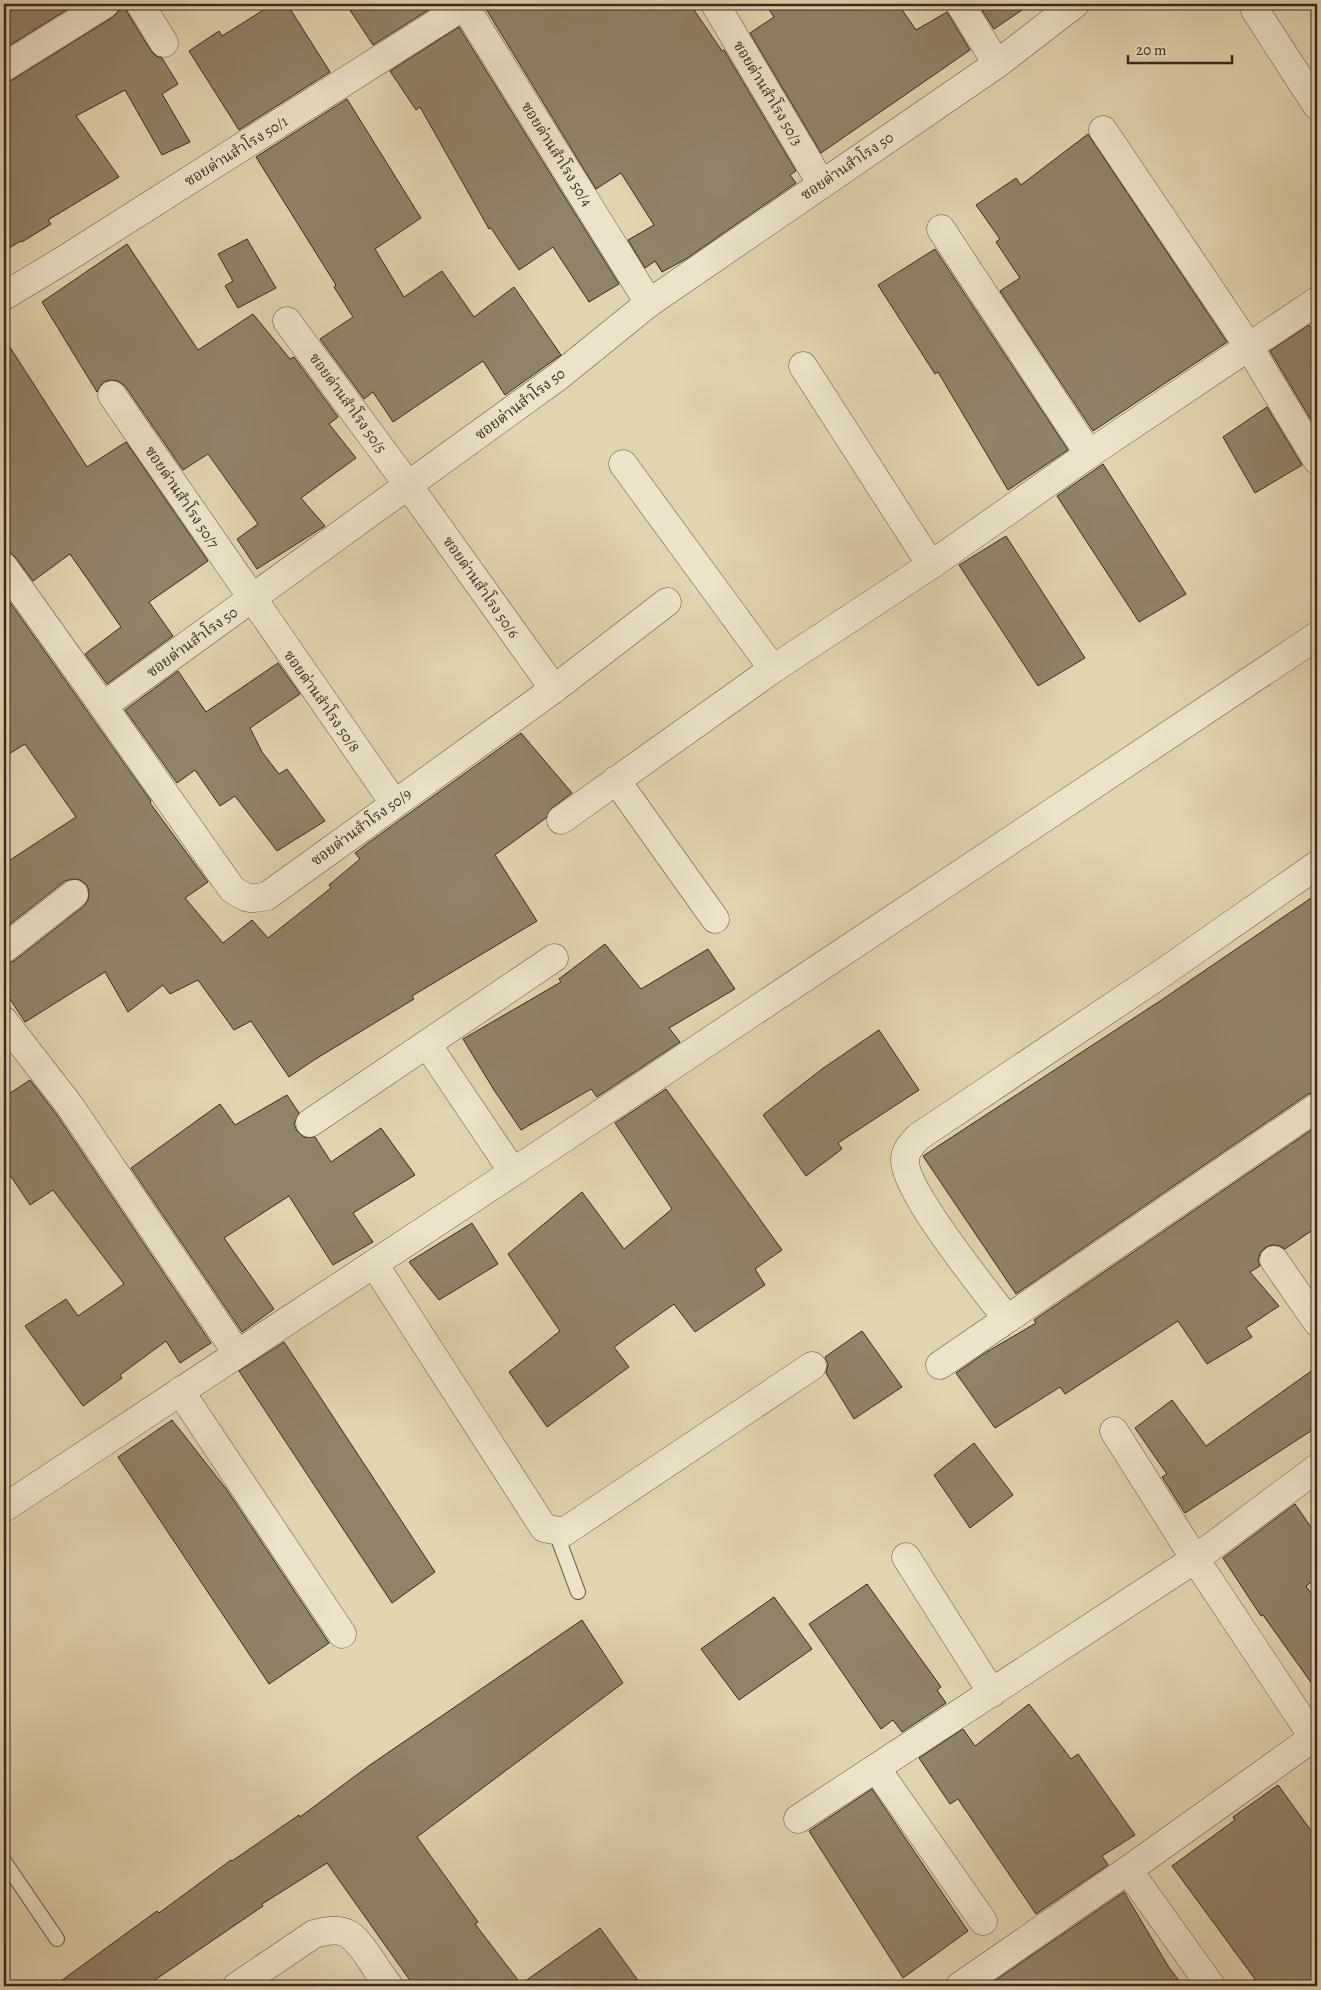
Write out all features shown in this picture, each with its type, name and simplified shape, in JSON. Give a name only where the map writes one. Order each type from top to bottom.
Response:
[{"type":"street","points":[[4,66],[105,4]]},
{"type":"street","points":[[140,4],[164,43]]},
{"type":"street","name":"ซอยด่านสำโรง 50/1","points":[[4,296],[466,4]]},
{"type":"street","name":"ซอยด่านสำโรง 50/4","points":[[466,4],[649,303]]},
{"type":"street","name":"ซอยด่านสำโรง 50/3","points":[[715,4],[821,183]]},
{"type":"street","points":[[960,4],[996,64]]},
{"type":"street","name":"ซอยด่านสำโรง 50","points":[[102,706],[559,376],[649,303],[996,64],[1076,4]]},
{"type":"street","points":[[1255,10],[1317,106]]},
{"type":"street","points":[[1103,130],[1249,347],[1317,460]]},
{"type":"street","points":[[942,229],[1089,454]]},
{"type":"street","points":[[561,820],[773,669],[931,565],[1089,454],[1317,301]]},
{"type":"street","name":"ซอยด่านสำโรง 50/5","points":[[287,321],[408,485]]},
{"type":"street","points":[[803,366],[931,565]]},
{"type":"street","name":"ซอยด่านสำโรง 50/7","points":[[112,395],[251,599]]},
{"type":"street","points":[[623,464],[773,669]]},
{"type":"street","name":"ซอยด่านสำโรง 50/6","points":[[408,485],[554,689]]},
{"type":"street","points":[[4,567],[102,706]]},
{"type":"street","name":"ซอยด่านสำโรง 50/8","points":[[251,599],[394,804]]},
{"type":"street","name":"ซอยด่านสำโรง 50/9","points":[[102,706],[232,889],[252,900],[267,896],[554,689],[667,602]]},
{"type":"street","points":[[4,1508],[513,1172],[1317,636]]},
{"type":"street","points":[[616,780],[716,919]]},
{"type":"street","points":[[1007,1320],[921,1201],[906,1173],[905,1158],[908,1148],[918,1137],[1168,969],[1317,865]]},
{"type":"street","points":[[4,949],[74,894]]},
{"type":"street","points":[[310,1123],[554,958]]},
{"type":"street","points":[[4,1021],[70,1106],[237,1353]]},
{"type":"street","points":[[427,1044],[513,1172]]},
{"type":"street","points":[[940,1365],[1317,1107]]},
{"type":"street","points":[[1274,1260],[1317,1322]]},
{"type":"street","points":[[374,1264],[544,1528],[564,1532],[812,1366]]},
{"type":"street","points":[[180,1391],[342,1634]]},
{"type":"street","points":[[960,1986],[1316,1738],[1195,1559],[1114,1431]]},
{"type":"street","points":[[798,1819],[1195,1559],[1317,1468]]},
{"type":"street","points":[[906,1557],[992,1693]]},
{"type":"street","points":[[876,1768],[983,1921]]},
{"type":"street","points":[[1128,1870],[1211,1986]]},
{"type":"street","points":[[237,1986],[314,1934],[328,1930],[342,1931],[355,1938],[388,1986]]},
{"type":"lane","points":[[555,1530],[578,1592]]},
{"type":"lane","points":[[4,1861],[57,1939]]},
{"type":"building","points":[[4,4],[76,4],[4,49]]},
{"type":"building","points":[[121,4],[124,4],[151,51],[156,56],[162,58],[178,84],[162,94],[190,142],[162,155],[125,90],[76,116],[119,177],[48,220],[51,224],[4,251],[4,82],[12,80],[113,17],[118,12]]},
{"type":"building","points":[[273,4],[287,4],[330,72],[239,130],[189,51],[219,31],[222,36]]},
{"type":"building","points":[[346,4],[438,4],[373,45]]},
{"type":"building","points":[[483,4],[690,4],[722,51],[724,50],[796,171],[790,175],[796,183],[686,259],[662,272],[655,261],[645,268],[628,240],[654,225],[621,173],[596,189]]},
{"type":"building","points":[[765,4],[898,4],[916,30],[947,12],[970,50],[821,153],[750,33],[774,17]]},
{"type":"building","points":[[978,4],[1031,4],[994,29]]},
{"type":"building","points":[[459,27],[619,284],[589,302],[553,247],[519,270],[491,228],[489,229],[420,107],[416,110],[390,71]]},
{"type":"building","points":[[347,99],[421,218],[375,249],[404,297],[442,271],[474,317],[514,287],[561,355],[505,395],[483,361],[393,422],[373,392],[364,399],[320,339],[353,317],[334,287],[336,285],[256,157]]},
{"type":"building","points":[[1088,134],[1227,342],[1093,431],[1000,291],[1020,278],[996,242],[1000,239],[976,205],[1016,178],[1021,185]]},
{"type":"building","points":[[247,239],[276,288],[238,308],[225,286],[233,281],[218,254]]},
{"type":"building","points":[[127,244],[198,350],[253,314],[290,359],[294,357],[338,417],[329,424],[356,458],[301,498],[325,526],[257,569],[237,539],[258,524],[208,454],[183,470],[125,386],[118,381],[110,380],[103,382],[97,392],[42,302]]},
{"type":"building","points":[[935,249],[1068,450],[1008,490],[938,372],[935,374],[878,285]]},
{"type":"building","points":[[1309,325],[1317,337],[1317,430],[1270,351]]},
{"type":"building","points":[[4,338],[87,467],[126,442],[208,561],[149,602],[173,636],[107,684],[85,654],[121,627],[70,554],[33,581],[11,553],[4,552]]},
{"type":"building","points":[[1267,407],[1302,465],[1255,493],[1223,437]]},
{"type":"building","points":[[1103,464],[1186,594],[1139,622],[1057,496]]},
{"type":"building","points":[[1006,536],[1085,658],[1038,686],[959,565]]},
{"type":"building","points":[[4,594],[151,801],[150,803],[208,882],[185,898],[223,943],[252,920],[268,938],[331,888],[329,885],[360,859],[355,853],[521,733],[572,793],[552,808],[546,818],[495,855],[537,921],[412,996],[414,999],[289,1077],[251,1021],[234,1030],[198,980],[170,994],[163,985],[128,1012],[105,972],[25,1022],[4,990],[4,964],[14,961],[84,906],[88,900],[89,892],[87,885],[80,880],[72,879],[65,881],[4,929],[4,864],[76,817],[25,744],[4,757]]},
{"type":"building","points":[[278,663],[300,694],[250,728],[262,752],[279,774],[287,769],[325,821],[277,851],[235,796],[220,806],[195,770],[177,783],[125,710],[178,671],[206,712]]},
{"type":"building","points":[[1317,894],[1317,1092],[1308,1094],[1016,1294],[923,1156],[1163,999]]},
{"type":"building","points":[[605,944],[641,989],[708,949],[735,989],[669,1028],[680,1042],[597,1097],[591,1089],[521,1130],[463,1039],[561,982],[559,979]]},
{"type":"building","points":[[879,1030],[919,1090],[838,1143],[842,1149],[806,1176],[763,1115],[822,1069]]},
{"type":"building","points":[[30,1080],[57,1115],[211,1343],[180,1363],[166,1341],[120,1375],[122,1378],[83,1406],[25,1326],[66,1299],[78,1316],[124,1284],[53,1190],[30,1205],[4,1166],[4,1097]]},
{"type":"building","points":[[666,1089],[782,1250],[755,1269],[765,1285],[695,1332],[674,1304],[614,1347],[629,1367],[547,1427],[509,1372],[560,1331],[508,1254],[582,1192],[624,1249],[672,1209],[615,1123]]},
{"type":"building","points":[[287,1095],[299,1113],[294,1124],[297,1131],[304,1137],[315,1137],[331,1162],[381,1128],[415,1175],[353,1213],[373,1242],[333,1265],[289,1196],[224,1238],[274,1309],[242,1332],[131,1168],[220,1104],[235,1125]]},
{"type":"building","points":[[1317,1126],[1317,1227],[1285,1249],[1272,1245],[1266,1247],[1260,1253],[1258,1261],[1260,1266],[1250,1272],[1279,1306],[1246,1328],[1252,1337],[1207,1364],[1178,1321],[1065,1394],[1060,1387],[995,1428],[956,1373],[985,1353],[1036,1323],[1034,1320]]},
{"type":"building","points":[[472,1223],[498,1264],[439,1300],[409,1262]]},
{"type":"building","points":[[862,1331],[902,1387],[854,1419],[826,1373],[828,1364],[825,1357]]},
{"type":"building","points":[[284,1342],[435,1572],[392,1603],[239,1371]]},
{"type":"building","points":[[1317,1367],[1317,1427],[1185,1513],[1162,1477],[1167,1474],[1135,1428],[1172,1400],[1206,1446]]},
{"type":"building","points":[[172,1420],[227,1490],[329,1643],[269,1684],[118,1457]]},
{"type":"building","points":[[974,1443],[1013,1495],[970,1528],[934,1475]]},
{"type":"building","points":[[1295,1504],[1317,1536],[1317,1578],[1306,1586],[1317,1602],[1317,1691],[1263,1615],[1261,1616],[1223,1558]]},
{"type":"building","points":[[867,1584],[941,1687],[937,1690],[946,1703],[902,1732],[893,1720],[881,1729],[809,1624]]},
{"type":"building","points":[[774,1597],[812,1649],[739,1700],[701,1649]]},
{"type":"building","points":[[582,1620],[623,1683],[417,1837],[478,1922],[475,1924],[521,1984],[600,1928],[642,1986],[414,1986],[327,1863],[262,1904],[263,1906],[146,1986],[54,1986],[157,1911],[159,1913],[231,1860],[299,1815],[300,1817],[370,1765]]},
{"type":"building","points":[[1029,1704],[1071,1759],[1078,1754],[1135,1835],[1102,1856],[1108,1865],[1036,1914],[958,1799],[950,1804],[919,1758],[963,1729],[975,1746]]},
{"type":"building","points":[[1278,1785],[1317,1839],[1317,1986],[1260,1986],[1172,1866],[1235,1820],[1233,1817]]},
{"type":"building","points":[[872,1789],[968,1931],[903,1978],[809,1831]]},
{"type":"building","points":[[1124,1892],[1168,1966],[1183,1986],[987,1986]]}]
